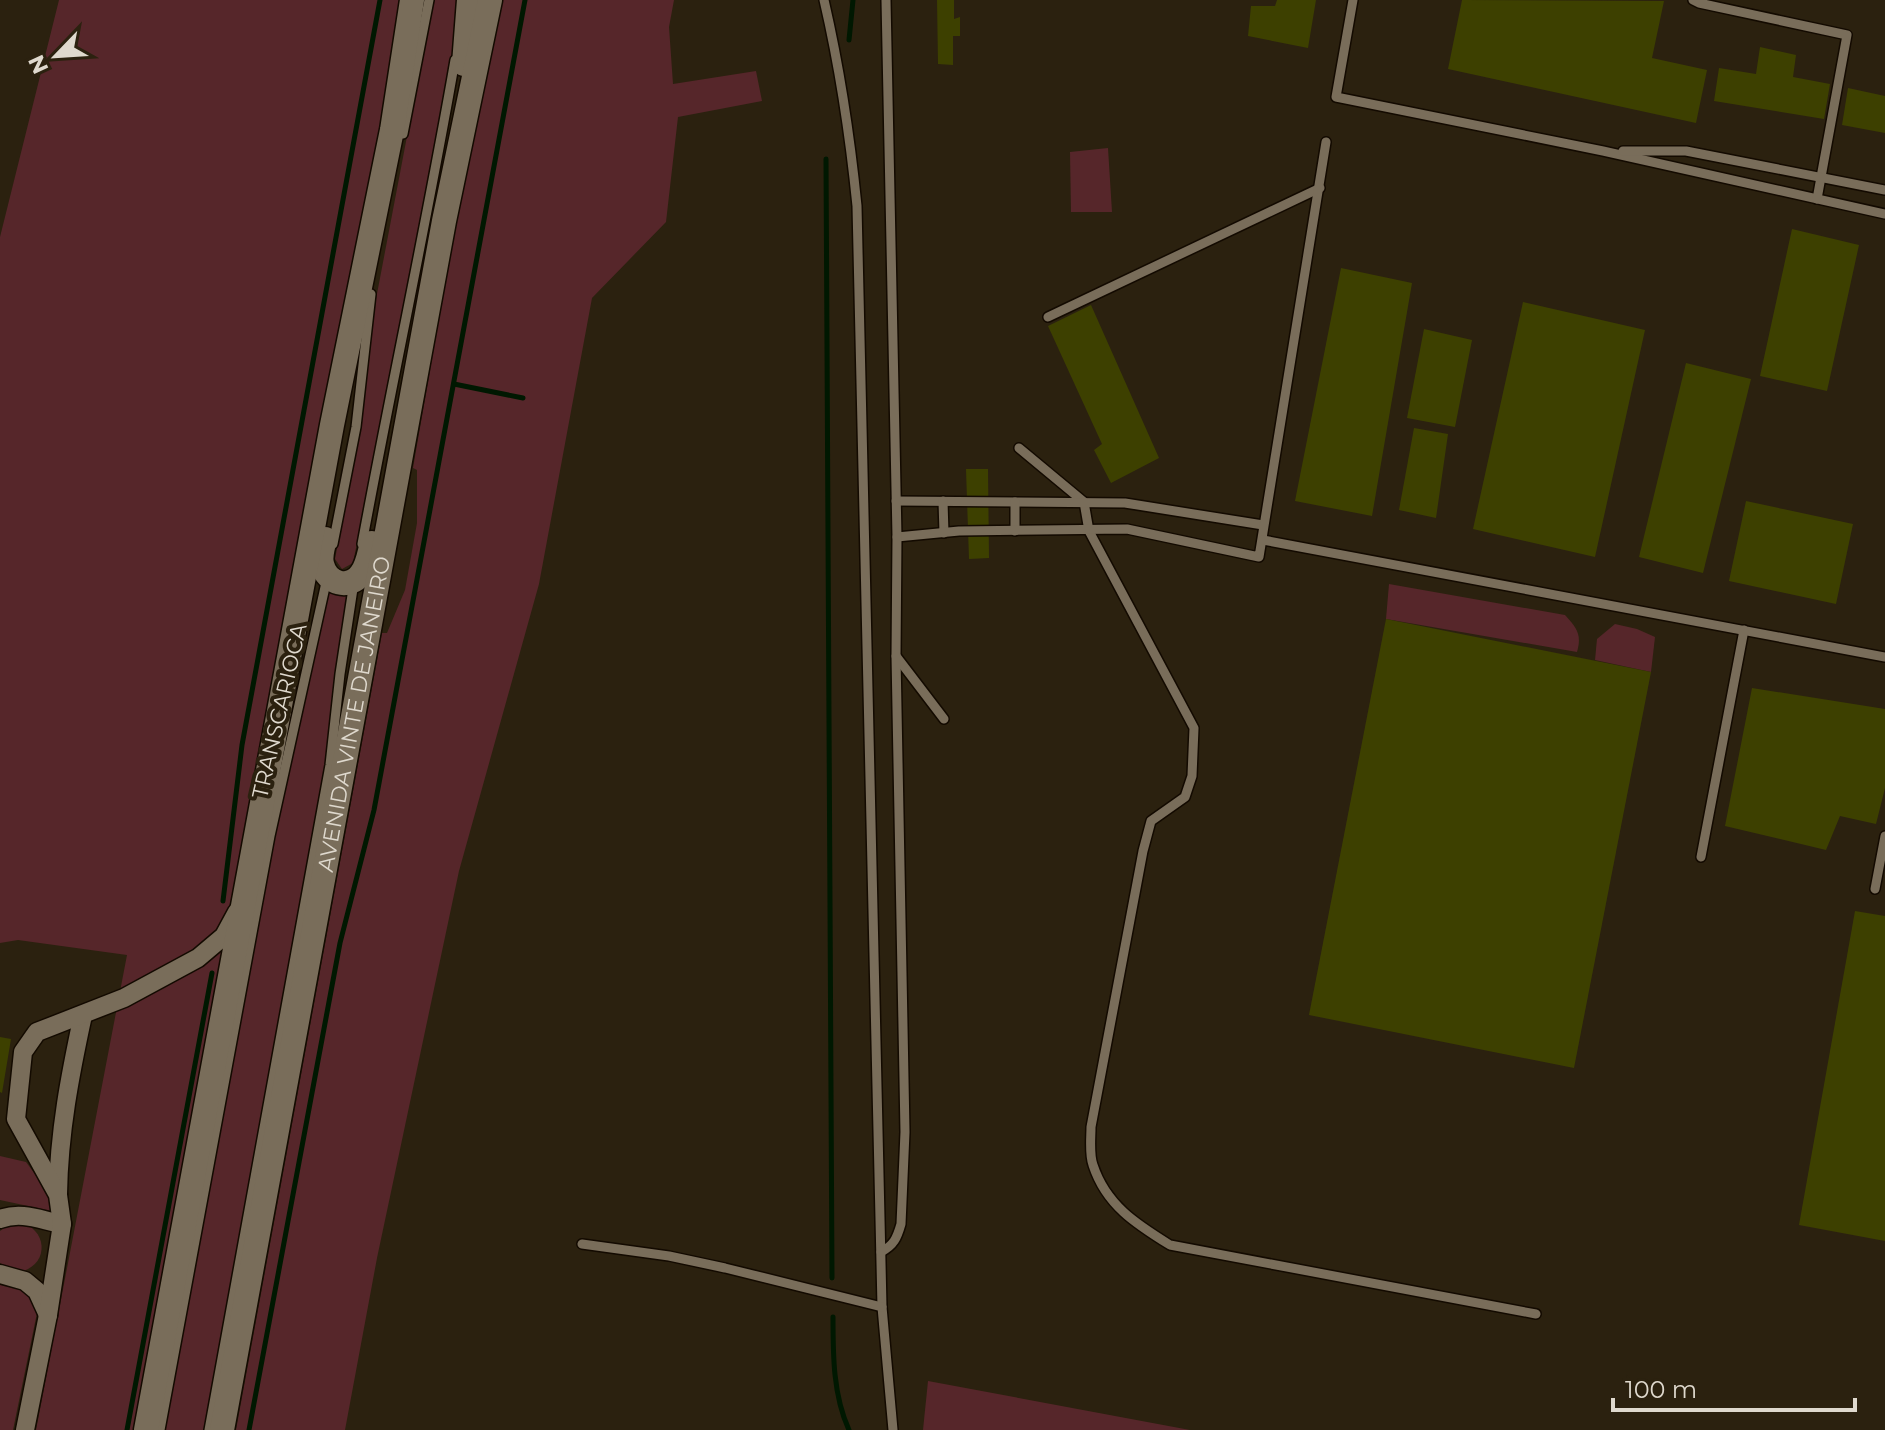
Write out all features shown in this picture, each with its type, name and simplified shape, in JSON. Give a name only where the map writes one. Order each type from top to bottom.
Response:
[{"type":"street","points":[[444,221],[462,90],[467,0]]},
{"type":"street","name":"AVENIDA VINTE DE JANEIRO","points":[[222,1430],[444,221],[490,0]]},
{"type":"street","points":[[146,1430],[332,425],[415,3]]},
{"type":"street","points":[[332,425],[332,499],[321,561],[327,575],[341,583],[355,581],[366,566],[377,514],[405,438]]},
{"type":"street","points":[[58,1195],[16,1119],[23,1052],[37,1032],[124,998],[198,958],[224,936],[246,895]]},
{"type":"street","points":[[25,1430],[62,1224],[58,1195],[59,1153],[64,1108],[83,1015]]},
{"type":"street","points":[[4,1215],[30,1215],[62,1224]]},
{"type":"street","points":[[3,1276],[25,1281],[37,1291],[48,1315]]},
{"type":"lane","points":[[209,1430],[330,765],[355,581],[400,343],[428,216],[467,0]]},
{"type":"lane","points":[[824,0],[845,100],[857,206],[882,1307],[893,1430]]},
{"type":"lane","points":[[881,1252],[897,1239],[903,1201],[905,1132],[886,0]]},
{"type":"lane","points":[[1353,0],[1336,97],[1603,151],[1885,214]]},
{"type":"lane","points":[[1693,0],[1847,35],[1817,199]]},
{"type":"lane","points":[[400,147],[415,3]]},
{"type":"lane","points":[[897,537],[1127,529],[1259,557],[1326,142]]},
{"type":"lane","points":[[1603,151],[1686,151],[1885,190]]},
{"type":"lane","points":[[1048,317],[1320,188]]},
{"type":"lane","name":"TRANSCARIOCA","points":[[160,1430],[270,836],[356,427],[373,285]]},
{"type":"lane","points":[[1019,448],[1084,502],[1089,531],[1194,728],[1192,776],[1185,797],[1151,821],[1091,1127],[1092,1162],[1107,1194],[1132,1221],[1170,1245],[1536,1314]]},
{"type":"lane","points":[[896,501],[1125,503],[1263,525]]},
{"type":"lane","points":[[943,501],[944,533]]},
{"type":"lane","points":[[1015,502],[1015,531]]},
{"type":"lane","points":[[1263,540],[1885,657]]},
{"type":"lane","points":[[1701,857],[1744,630]]},
{"type":"lane","points":[[896,656],[944,719]]},
{"type":"lane","points":[[1875,889],[1885,836]]},
{"type":"lane","points":[[582,1244],[669,1256],[882,1307]]},
{"type":"shaded area","points":[[59,0],[403,0],[140,1430],[36,1430],[127,955],[18,940],[0,943],[0,237]]},
{"type":"shaded area","points":[[433,0],[464,0],[353,563],[342,569],[335,559],[361,425],[376,299]]},
{"type":"shaded area","points":[[502,0],[674,0],[669,27],[673,84],[756,71],[762,101],[678,117],[666,222],[592,298],[539,584],[459,871],[377,1258],[345,1430],[236,1430],[382,633],[387,633],[405,590],[417,523],[417,470],[413,468],[463,180]]},
{"type":"shaded area","points":[[1108,148],[1112,212],[1071,212],[1070,152]]},
{"type":"shaded area","points":[[1389,584],[1565,615],[1577,632],[1577,652],[1386,619]]},
{"type":"shaded area","points":[[328,589],[349,593],[337,660],[326,758],[204,1430],[165,1430],[275,835]]},
{"type":"shaded area","points":[[1615,624],[1655,637],[1651,672],[1595,660],[1597,639]]},
{"type":"shaded area","points":[[0,1156],[26,1162],[58,1205],[56,1212],[0,1200]]},
{"type":"shaded area","points":[[23,1223],[38,1234],[42,1250],[35,1264],[18,1272],[0,1263],[0,1231],[7,1226]]},
{"type":"shaded area","points":[[0,1284],[23,1290],[38,1308],[13,1430],[0,1430]]},
{"type":"shaded area","points":[[928,1381],[1190,1430],[923,1430]]},
{"type":"building","points":[[937,0],[954,0],[954,19],[960,17],[960,36],[953,36],[953,65],[938,64]]},
{"type":"building","points":[[1277,0],[1316,0],[1308,48],[1248,36],[1251,6],[1275,6]]},
{"type":"building","points":[[1462,0],[1664,1],[1652,58],[1707,70],[1696,123],[1448,69]]},
{"type":"building","points":[[1760,47],[1796,55],[1793,77],[1830,84],[1824,119],[1714,101],[1719,68],[1756,74]]},
{"type":"building","points":[[1848,88],[1885,96],[1885,133],[1842,125]]},
{"type":"building","points":[[1792,229],[1859,245],[1827,391],[1760,376]]},
{"type":"building","points":[[1341,268],[1412,283],[1372,516],[1295,501]]},
{"type":"building","points":[[1523,302],[1645,330],[1595,557],[1473,529]]},
{"type":"building","points":[[1091,305],[1159,458],[1111,483],[1094,450],[1102,444],[1048,326]]},
{"type":"building","points":[[1424,329],[1472,340],[1455,427],[1407,418]]},
{"type":"building","points":[[1686,363],[1751,379],[1703,573],[1639,557]]},
{"type":"building","points":[[1414,428],[1448,434],[1436,518],[1399,510]]},
{"type":"building","points":[[966,469],[988,469],[989,558],[969,559]]},
{"type":"building","points":[[1746,501],[1853,524],[1836,604],[1729,581]]},
{"type":"building","points":[[1386,619],[1651,672],[1574,1068],[1309,1015]]},
{"type":"building","points":[[1752,688],[1885,709],[1885,788],[1876,824],[1840,816],[1826,850],[1725,826]]},
{"type":"building","points":[[1855,911],[1885,916],[1885,1241],[1799,1225]]},
{"type":"building","points":[[0,1037],[11,1039],[2,1093],[0,1092]]},
{"type":"waterway","points":[[223,901],[242,745],[380,0]]},
{"type":"waterway","points":[[249,1430],[340,943],[374,810],[525,0]]},
{"type":"waterway","points":[[849,40],[853,0]]},
{"type":"waterway","points":[[826,159],[832,1278]]},
{"type":"waterway","points":[[454,384],[523,398]]},
{"type":"waterway","points":[[127,1430],[212,973]]},
{"type":"waterway","points":[[833,1317],[837,1389],[849,1430]]}]
